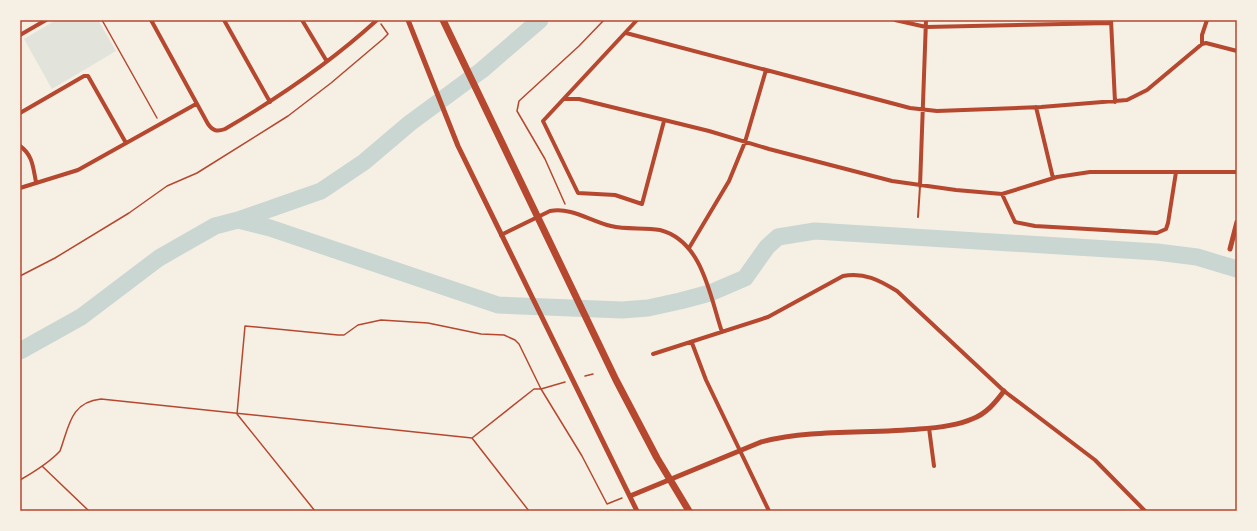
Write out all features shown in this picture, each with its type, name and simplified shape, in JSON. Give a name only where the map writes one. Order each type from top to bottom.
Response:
[{"type":"highway","points":[[443,20],[595,338],[657,458],[689,511]]},
{"type":"street","points":[[20,35],[46,20]]},
{"type":"street","points":[[151,20],[208,124],[212,129],[218,131],[225,129],[270,102],[378,20]]},
{"type":"street","points":[[224,20],[270,102]]},
{"type":"street","points":[[302,20],[326,60]]},
{"type":"street","points":[[408,20],[458,146],[637,511]]},
{"type":"street","points":[[637,20],[543,121],[578,193],[615,195],[642,204],[664,121]]},
{"type":"street","points":[[895,20],[926,27],[1111,21],[1115,102]]},
{"type":"street","points":[[920,186],[926,20]]},
{"type":"street","points":[[1202,44],[1202,35],[1206,20]]},
{"type":"street","points":[[626,33],[922,110],[937,111],[1036,107],[1127,100],[1147,90],[1202,44],[1206,43],[1237,51]]},
{"type":"street","points":[[689,248],[729,181],[745,142],[766,70]]},
{"type":"street","points":[[20,113],[84,76],[88,76],[126,143]]},
{"type":"street","points":[[565,99],[579,99],[664,121],[709,130],[745,142],[884,179],[920,186],[1002,194],[1053,178],[1090,172],[1237,172]]},
{"type":"street","points":[[20,188],[78,170],[196,104]]},
{"type":"street","points":[[1036,107],[1053,178]]},
{"type":"street","points":[[20,146],[27,150],[31,158],[36,182]]},
{"type":"street","points":[[1002,194],[1016,222],[1035,226],[1157,234],[1166,229],[1168,223],[1176,172]]},
{"type":"street","points":[[501,235],[550,211],[567,210],[594,222],[611,226],[660,230],[676,237],[689,248],[702,270],[722,332]]},
{"type":"street","points":[[1230,250],[1237,222]]},
{"type":"street","points":[[654,354],[692,343],[768,317],[843,276],[855,274],[877,279],[897,291],[1004,391],[1095,460],[1145,511]]},
{"type":"street","points":[[692,343],[706,380],[769,511]]},
{"type":"street","points":[[630,496],[740,450],[777,438],[803,434],[890,432],[929,428],[973,419],[988,409],[1004,391]]},
{"type":"street","points":[[929,428],[934,466]]},
{"type":"lane","points":[[918,217],[920,186]]},
{"type":"path","points":[[102,20],[160,124]]},
{"type":"path","points":[[20,276],[55,258],[129,213],[167,186],[197,173],[288,116],[331,83],[388,34],[378,20]]},
{"type":"path","points":[[567,210],[545,159],[517,111],[519,101],[579,46],[604,20]]},
{"type":"path","points":[[315,511],[237,414],[245,326],[338,336],[344,335],[358,324],[381,320],[428,323],[481,334],[504,335],[515,340],[519,344],[540,389],[582,456],[607,504],[630,496]]},
{"type":"path","points":[[585,376],[593,374]]},
{"type":"path","points":[[20,480],[42,466],[60,451],[73,416],[85,403],[101,399],[472,438],[534,389],[540,389],[565,382]]},
{"type":"path","points":[[472,438],[529,511]]},
{"type":"path","points":[[42,466],[89,511]]},
{"type":"shaded area","points":[[56,20],[98,20],[116,51],[52,89],[24,39]]},
{"type":"waterway","points":[[20,351],[81,317],[159,258],[215,226],[238,220],[321,191],[364,162],[410,123],[482,70],[540,20]]},
{"type":"waterway","points":[[238,220],[270,228],[498,305],[622,310],[648,308],[680,301],[710,293],[745,278],[767,247],[778,237],[815,231],[1157,252],[1197,257],[1237,269]]}]
